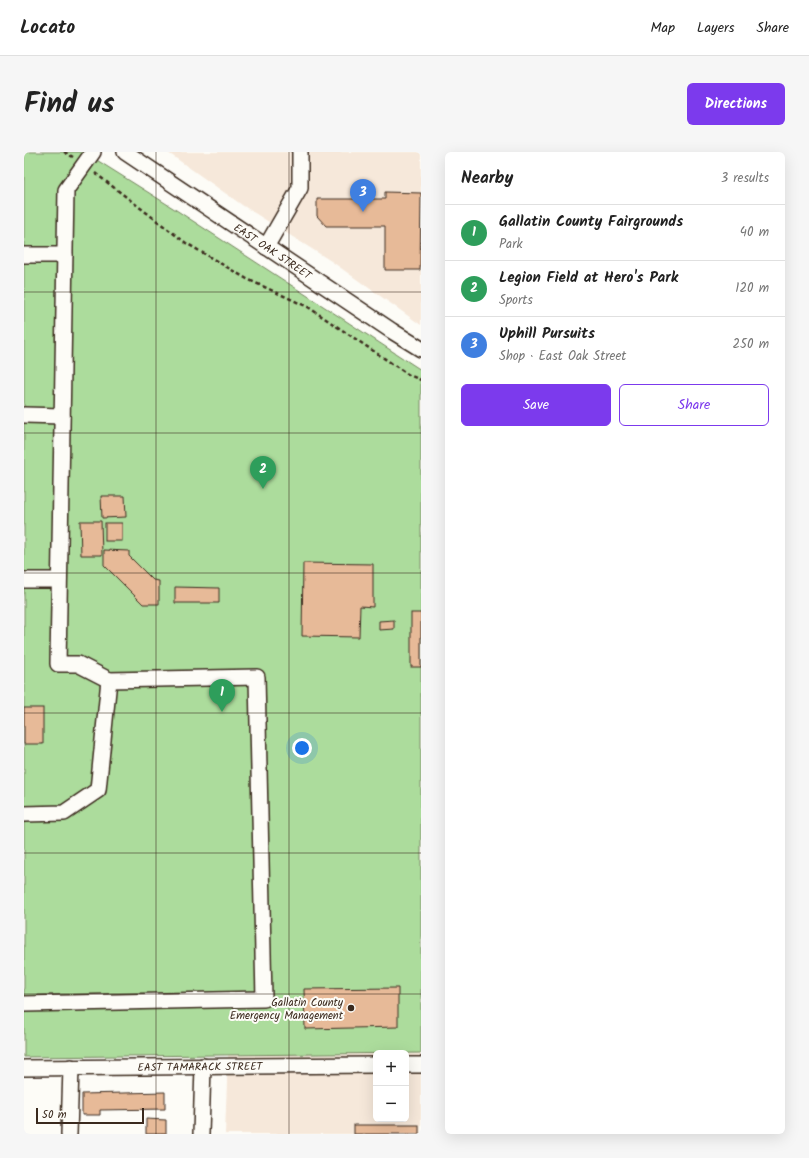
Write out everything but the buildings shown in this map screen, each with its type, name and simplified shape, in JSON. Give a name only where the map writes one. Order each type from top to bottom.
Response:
[{"type":"street","name":"EAST OAK STREET","points":[[125,152],[421,349]]},
{"type":"street","points":[[266,247],[300,188],[300,152]]},
{"type":"street","points":[[24,1004],[264,999],[257,677],[109,680],[78,664],[58,664],[66,190],[89,158]]},
{"type":"street","points":[[24,255],[65,255]]},
{"type":"street","points":[[24,416],[62,416]]},
{"type":"street","points":[[24,580],[59,580]]},
{"type":"street","points":[[24,814],[64,813],[98,790],[109,680]]},
{"type":"street","points":[[409,1065],[421,1064]]},
{"type":"street","name":"EAST TAMARACK STREET","points":[[24,1068],[373,1065]]},
{"type":"street","points":[[201,1134],[203,1066]]},
{"type":"street","points":[[69,1134],[71,1067]]},
{"type":"path","points":[[64,152],[89,158],[94,173],[186,243],[247,279],[308,307],[409,375],[421,380]]},
{"type":"shaded area","points":[[167,152],[421,152],[421,325],[331,261],[242,205]]},
{"type":"shaded area","points":[[421,1053],[421,1134],[225,1134],[228,1055],[373,1054],[373,1122],[409,1122],[409,1054]]},
{"type":"green space","points":[[24,152],[84,152],[173,208],[421,370],[421,1053],[409,1053],[409,1050],[373,1050],[373,1053],[24,1057]]},
{"type":"place","name":"Uphill Pursuits","points":[[363,212]]},
{"type":"place","name":"Legion Field at Hero's Park","points":[[263,489]]},
{"type":"place","name":"Gallatin County Fairgrounds","points":[[222,712]]},
{"type":"place","name":"Gallatin County Emergency Management","points":[[351,1008]]}]
